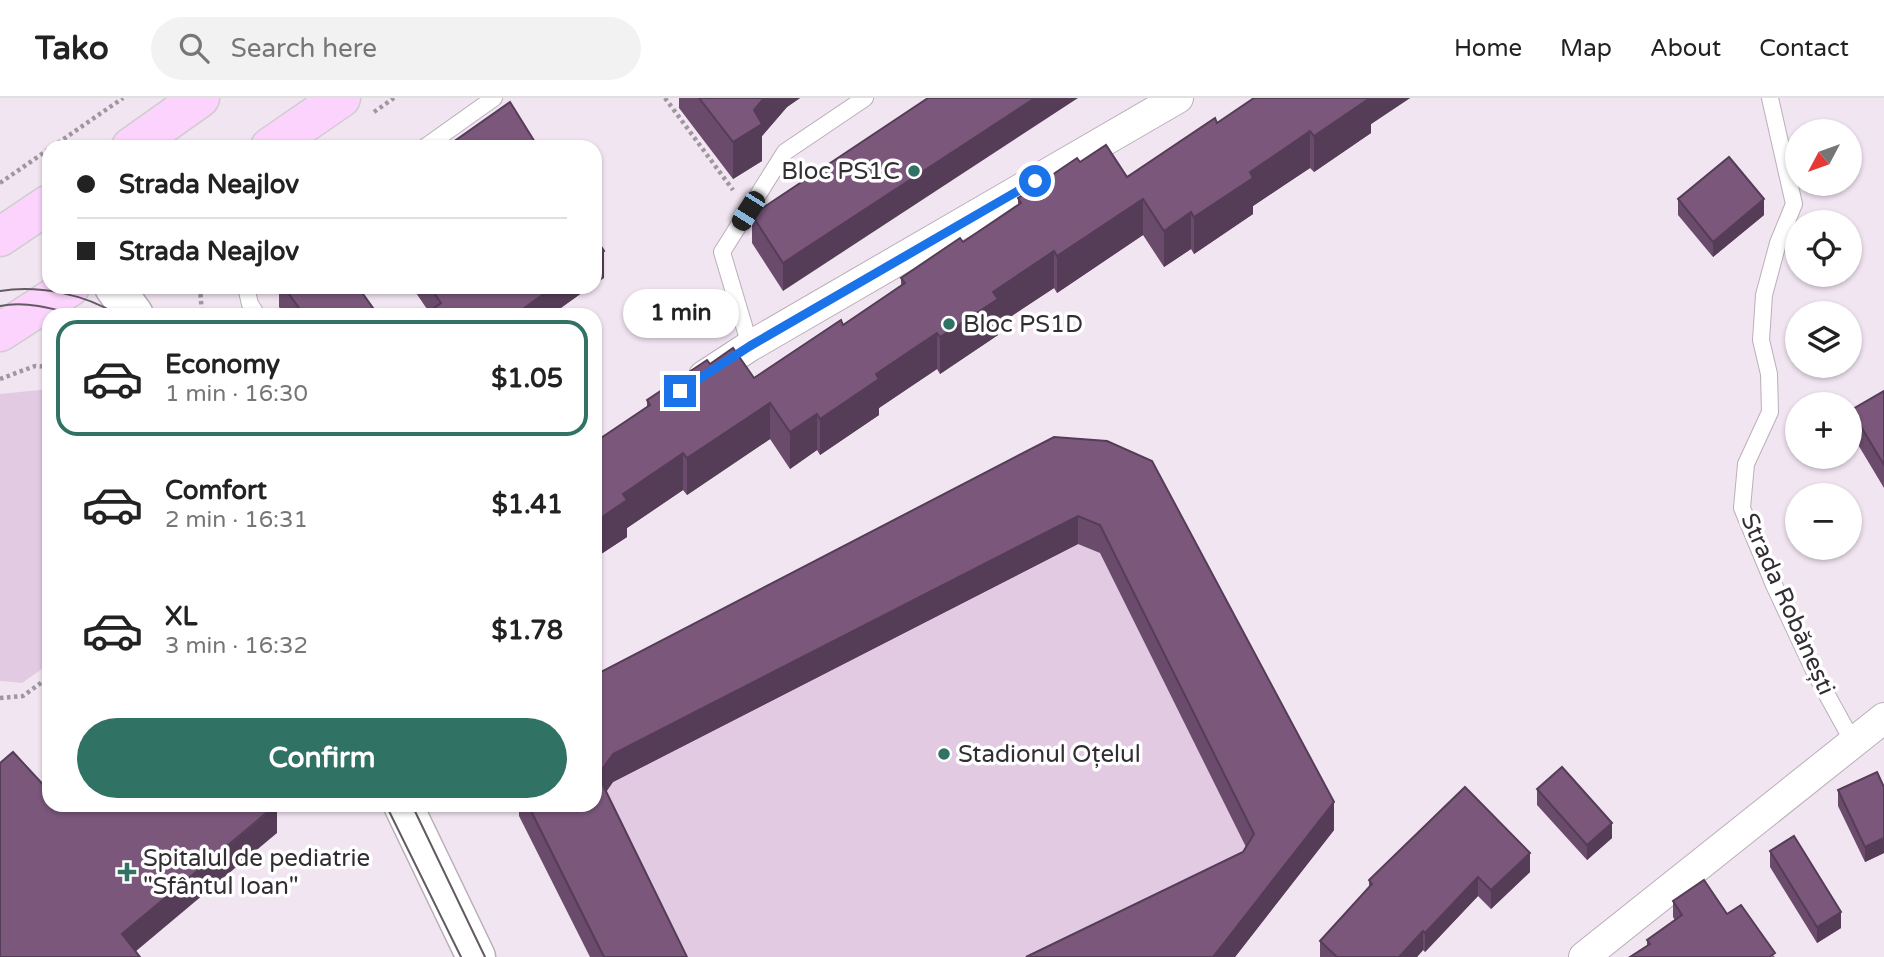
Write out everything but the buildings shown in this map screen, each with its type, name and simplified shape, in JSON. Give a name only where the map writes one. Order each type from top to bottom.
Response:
[{"type":"main road","points":[[141,140],[200,98]]},
{"type":"main road","points":[[281,140],[341,98]]},
{"type":"main road","points":[[6,229],[42,208]]},
{"type":"main road","points":[[0,332],[59,294]]},
{"type":"street","points":[[680,391],[750,346],[1178,98]]},
{"type":"street","points":[[1584,957],[1884,718]]},
{"type":"street","points":[[406,812],[476,957]]},
{"type":"lane","points":[[435,140],[494,98]]},
{"type":"lane","points":[[750,346],[722,252],[785,152],[865,98]]},
{"type":"lane","name":"Strada Robănești","points":[[1770,98],[1794,204],[1778,243],[1764,295],[1761,340],[1769,374],[1770,412],[1745,464],[1742,508],[1816,675],[1853,742]]},
{"type":"path","points":[[63,140],[123,98]]},
{"type":"path","points":[[665,98],[748,211]]},
{"type":"path","points":[[0,183],[42,154]]},
{"type":"path","points":[[0,379],[35,366],[42,366]]},
{"type":"path","points":[[0,698],[23,696],[42,682]]},
{"type":"shaded area","points":[[42,390],[42,669],[22,683],[0,681],[0,394]]},
{"type":"shaded area","name":"Stadionul Oțelul","points":[[1054,465],[1334,830],[1235,957],[590,957],[595,812],[602,812],[602,699]]},
{"type":"tram line","points":[[0,291],[42,290]]},
{"type":"tram line","points":[[65,294],[105,308]]},
{"type":"tram line","points":[[0,306],[29,305],[48,308]]},
{"type":"tram line","points":[[389,812],[461,957]]},
{"type":"tram line","points":[[415,812],[485,957]]},
{"type":"place","name":"Bloc PS1C","points":[[914,171]]},
{"type":"place","name":"Bloc PS1D","points":[[949,324]]},
{"type":"place","name":"Stadionul Oțelul","points":[[944,754]]},
{"type":"place","name":"Spitalul de pediatrie \"Sfântul Ioan\"","points":[[127,872]]},
{"type":"route","points":[[680,391],[750,346],[1035,181]]}]
